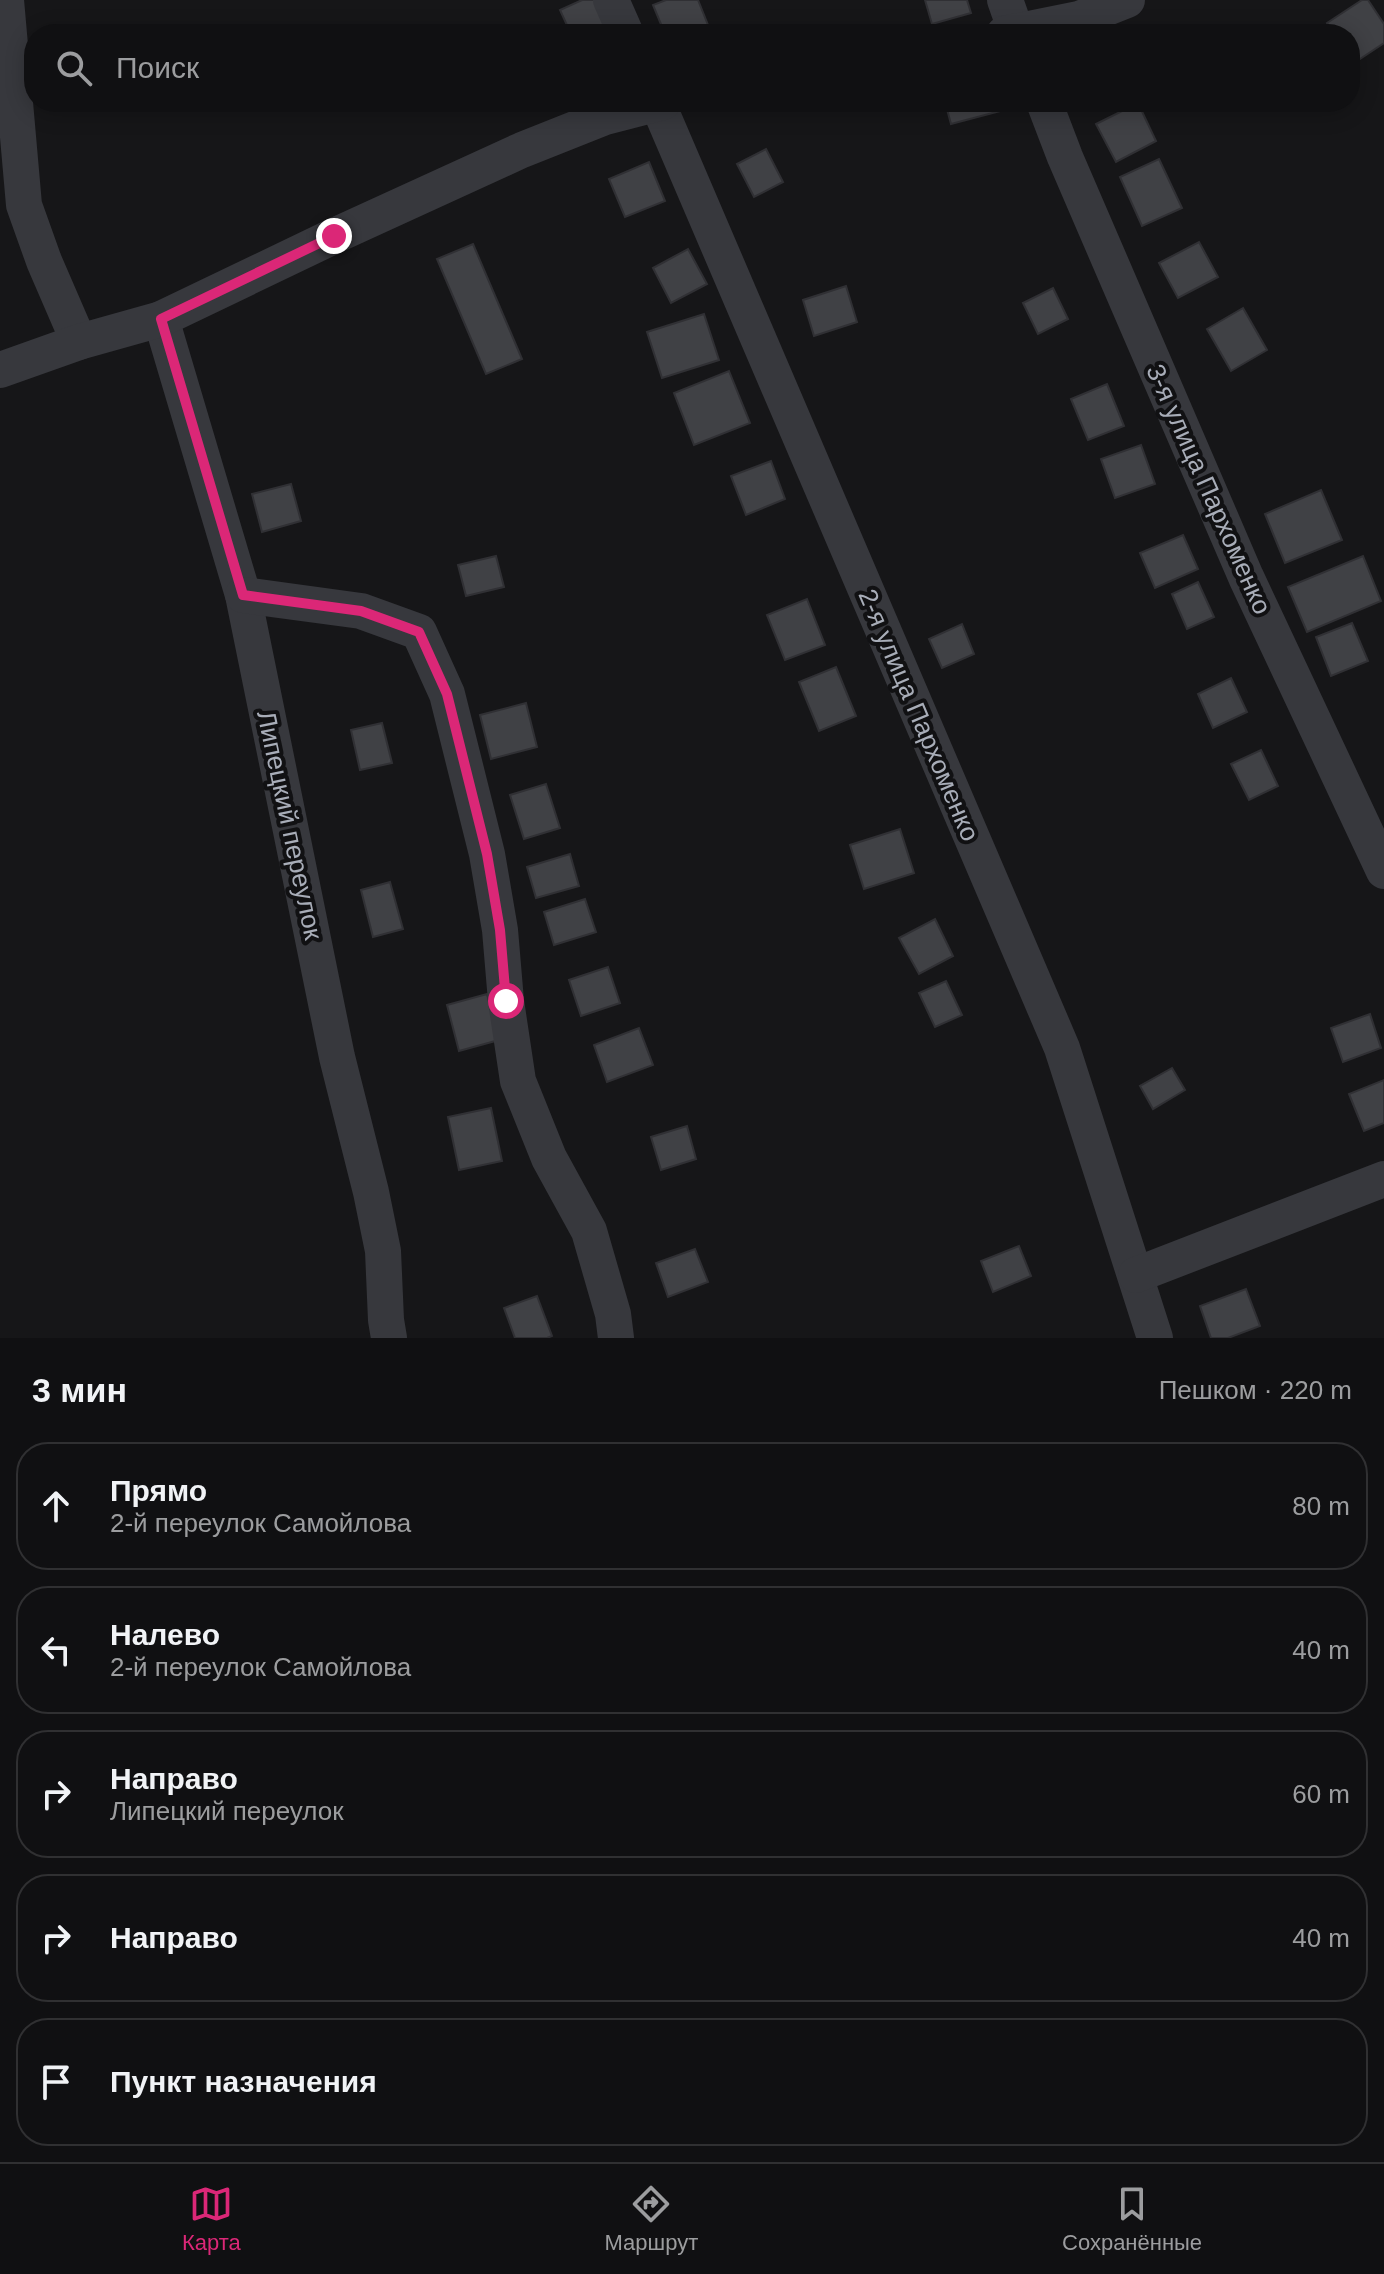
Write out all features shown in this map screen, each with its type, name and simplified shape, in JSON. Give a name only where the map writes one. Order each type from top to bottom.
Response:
[{"type":"street","points":[[6,0],[24,205],[79,342]]},
{"type":"street","points":[[611,0],[622,24]]},
{"type":"street","points":[[1022,24],[1079,19],[1127,0]]},
{"type":"street","points":[[0,370],[79,342],[161,319],[522,150],[623,112]]},
{"type":"street","name":"2-я улица Пархоменко","points":[[663,112],[1062,1048],[1155,1338]]},
{"type":"street","name":"3-я улица Пархоменко","points":[[1048,112],[1246,577],[1384,871]]},
{"type":"street","name":"Липецкий переулок","points":[[161,319],[243,595],[337,1057],[380,1236],[389,1338]]},
{"type":"street","points":[[243,595],[361,611],[419,632],[447,694],[487,854],[500,930],[506,1001],[518,1081],[549,1158],[589,1231],[613,1314],[616,1338]]},
{"type":"street","points":[[1136,1275],[1384,1179]]},
{"type":"building","points":[[582,0],[595,0],[606,24],[566,24],[560,10]]},
{"type":"building","points":[[666,0],[698,0],[708,24],[661,24],[653,5]]},
{"type":"building","points":[[925,0],[967,0],[971,13],[932,24]]},
{"type":"building","points":[[1362,0],[1368,0],[1384,24],[1384,43],[1360,59],[1360,24],[1327,23]]},
{"type":"building","points":[[948,112],[996,112],[951,124]]},
{"type":"building","points":[[1120,112],[1142,112],[1156,141],[1116,162],[1096,124]]},
{"type":"building","points":[[766,149],[783,182],[754,197],[737,164]]},
{"type":"building","points":[[1159,159],[1182,208],[1142,226],[1120,177]]},
{"type":"building","points":[[649,162],[665,201],[625,217],[609,179]]},
{"type":"building","points":[[1199,242],[1218,277],[1178,298],[1159,263]]},
{"type":"building","points":[[473,244],[522,359],[486,374],[437,259]]},
{"type":"building","points":[[688,249],[707,284],[671,303],[653,268]]},
{"type":"building","points":[[846,286],[857,322],[814,336],[803,300]]},
{"type":"building","points":[[1053,288],[1068,319],[1038,334],[1023,303]]},
{"type":"building","points":[[1243,308],[1267,350],[1231,371],[1207,329]]},
{"type":"building","points":[[704,314],[719,360],[662,378],[647,332]]},
{"type":"building","points":[[729,371],[750,423],[694,445],[674,393]]},
{"type":"building","points":[[1107,384],[1124,426],[1088,440],[1071,399]]},
{"type":"building","points":[[1141,445],[1155,484],[1115,498],[1101,459]]},
{"type":"building","points":[[771,461],[785,499],[746,515],[731,476]]},
{"type":"building","points":[[291,484],[301,521],[262,532],[252,494]]},
{"type":"building","points":[[1321,490],[1342,540],[1285,563],[1265,514]]},
{"type":"building","points":[[1183,535],[1198,569],[1155,588],[1140,553]]},
{"type":"building","points":[[496,556],[504,587],[466,596],[458,565]]},
{"type":"building","points":[[1363,556],[1381,601],[1307,632],[1288,587]]},
{"type":"building","points":[[1198,582],[1214,617],[1187,629],[1172,594]]},
{"type":"building","points":[[807,599],[825,645],[785,660],[767,615]]},
{"type":"building","points":[[1352,623],[1368,661],[1331,676],[1316,637]]},
{"type":"building","points":[[962,624],[974,654],[942,668],[929,639]]},
{"type":"building","points":[[836,667],[856,716],[819,731],[799,682]]},
{"type":"building","points":[[1231,678],[1247,712],[1213,728],[1198,694]]},
{"type":"building","points":[[526,703],[537,747],[491,759],[480,715]]},
{"type":"building","points":[[382,723],[392,763],[360,770],[351,730]]},
{"type":"building","points":[[1261,750],[1278,786],[1249,800],[1231,764]]},
{"type":"building","points":[[546,784],[560,828],[524,839],[510,795]]},
{"type":"building","points":[[900,829],[914,873],[864,889],[850,845]]},
{"type":"building","points":[[570,854],[579,886],[536,898],[527,867]]},
{"type":"building","points":[[390,882],[403,929],[373,937],[361,890]]},
{"type":"building","points":[[585,899],[596,932],[554,945],[544,912]]},
{"type":"building","points":[[935,919],[953,956],[919,974],[899,938]]},
{"type":"building","points":[[608,967],[620,1003],[581,1016],[569,980]]},
{"type":"building","points":[[946,981],[962,1015],[935,1027],[919,993]]},
{"type":"building","points":[[487,994],[499,1040],[459,1051],[447,1005]]},
{"type":"building","points":[[1370,1014],[1381,1048],[1343,1062],[1331,1028]]},
{"type":"building","points":[[639,1028],[653,1065],[607,1082],[594,1045]]},
{"type":"building","points":[[1172,1068],[1185,1090],[1153,1109],[1140,1086]]},
{"type":"building","points":[[1384,1080],[1384,1123],[1364,1131],[1349,1094]]},
{"type":"building","points":[[491,1108],[502,1161],[459,1170],[448,1117]]},
{"type":"building","points":[[687,1126],[696,1159],[661,1170],[651,1137]]},
{"type":"building","points":[[1019,1246],[1031,1276],[993,1292],[981,1261]]},
{"type":"building","points":[[695,1249],[708,1282],[668,1297],[656,1263]]},
{"type":"building","points":[[1246,1289],[1260,1326],[1228,1338],[1211,1338],[1200,1306]]},
{"type":"building","points":[[537,1296],[552,1336],[515,1338],[504,1308]]},
{"type":"route","points":[[334,236],[161,319],[243,595],[361,611],[419,632],[447,694],[487,854],[500,930],[506,1001]]}]
